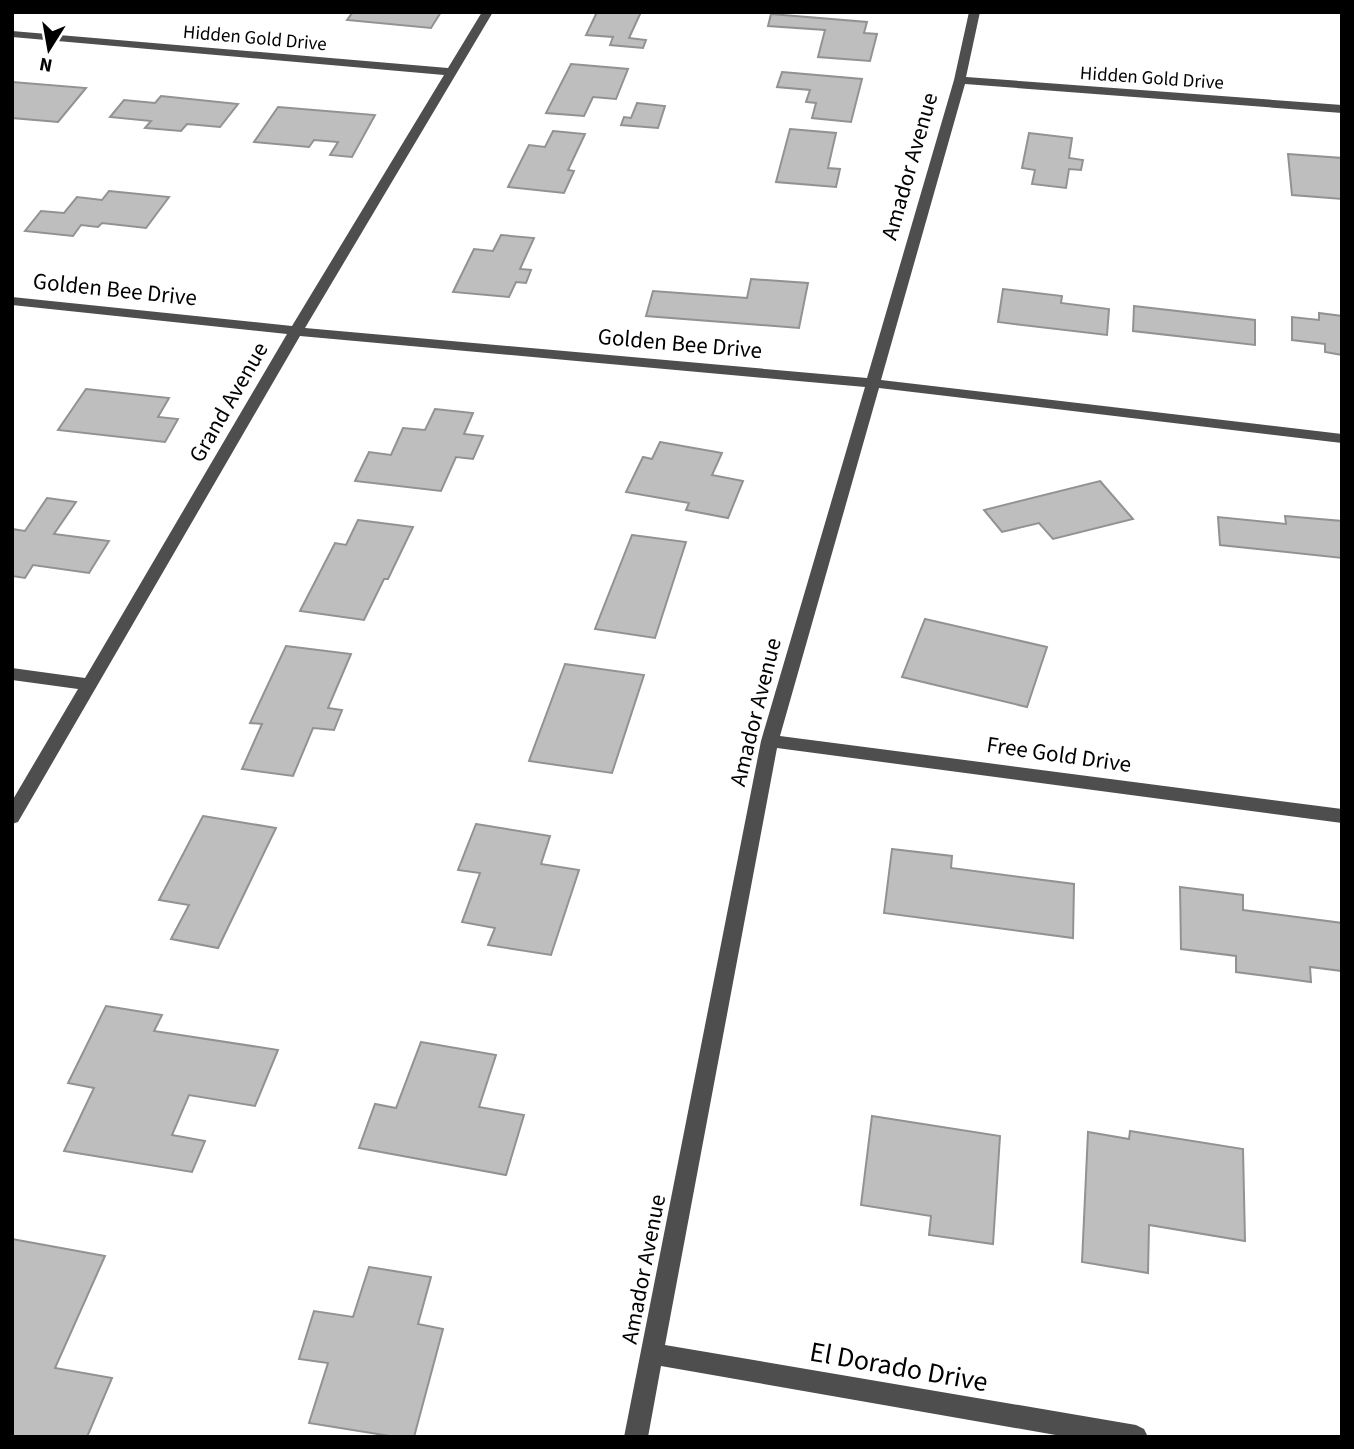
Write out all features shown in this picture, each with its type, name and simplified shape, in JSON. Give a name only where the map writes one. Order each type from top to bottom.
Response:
[{"type":"street","name":"Grand Avenue","points":[[12,817],[296,331],[488,12]]},
{"type":"street","name":"Amador Avenue","points":[[636,1437],[770,741],[960,80],[975,12]]},
{"type":"street","name":"Hidden Gold Drive","points":[[12,34],[452,72]]},
{"type":"street","name":"Hidden Gold Drive","points":[[960,80],[1342,109]]},
{"type":"street","name":"Golden Bee Drive","points":[[12,300],[296,331],[871,383],[1342,439]]},
{"type":"street","points":[[12,674],[89,684]]},
{"type":"street","name":"Free Gold Drive","points":[[770,741],[1342,816]]},
{"type":"street","name":"El Dorado Drive","points":[[652,1354],[1136,1437]]},
{"type":"building","points":[[353,12],[441,12],[431,28],[347,20]]},
{"type":"building","points":[[597,12],[641,12],[629,38],[646,40],[643,48],[610,45],[613,37],[586,35]]},
{"type":"building","points":[[771,14],[867,22],[864,33],[877,34],[870,61],[818,57],[825,30],[768,26]]},
{"type":"building","points":[[571,64],[628,69],[616,99],[593,97],[584,116],[546,113]]},
{"type":"building","points":[[782,72],[862,79],[851,122],[812,118],[816,103],[806,102],[810,90],[777,87]]},
{"type":"building","points":[[12,82],[86,88],[58,122],[12,118]]},
{"type":"building","points":[[161,96],[238,104],[220,127],[187,124],[181,131],[145,128],[151,121],[110,117],[124,100],[155,103]]},
{"type":"building","points":[[637,103],[665,106],[658,128],[621,125],[624,117],[631,118]]},
{"type":"building","points":[[278,107],[375,115],[352,157],[330,155],[338,142],[314,140],[309,147],[254,142]]},
{"type":"building","points":[[790,129],[836,133],[828,168],[840,169],[836,187],[776,182]]},
{"type":"building","points":[[553,131],[585,134],[568,170],[574,171],[564,193],[508,187],[529,145],[545,147]]},
{"type":"building","points":[[1029,133],[1072,138],[1069,158],[1083,160],[1081,170],[1069,169],[1066,188],[1032,184],[1035,170],[1022,168]]},
{"type":"building","points":[[1288,154],[1342,158],[1342,199],[1292,195]]},
{"type":"building","points":[[109,191],[169,197],[146,228],[102,223],[98,227],[81,225],[73,236],[25,231],[41,211],[64,213],[77,197],[102,200]]},
{"type":"building","points":[[501,235],[534,238],[520,269],[531,270],[526,283],[516,282],[509,297],[453,292],[474,249],[493,251]]},
{"type":"building","points":[[751,279],[808,283],[799,328],[646,316],[653,291],[747,298]]},
{"type":"building","points":[[1003,289],[1062,296],[1061,303],[1109,309],[1107,335],[998,322]]},
{"type":"building","points":[[1134,306],[1255,320],[1255,345],[1133,331]]},
{"type":"building","points":[[1319,313],[1342,316],[1342,355],[1325,352],[1325,344],[1292,340],[1292,317],[1319,320]]},
{"type":"building","points":[[86,389],[169,398],[158,417],[178,419],[165,442],[58,430]]},
{"type":"building","points":[[435,409],[473,413],[464,434],[483,436],[473,459],[456,457],[441,491],[355,481],[369,452],[391,455],[403,428],[425,430]]},
{"type":"building","points":[[660,442],[722,453],[712,475],[743,481],[728,518],[686,510],[689,503],[626,492],[643,457],[652,459]]},
{"type":"building","points":[[1100,481],[1133,519],[1053,539],[1039,523],[1002,532],[984,510]]},
{"type":"building","points":[[47,498],[76,502],[54,534],[109,541],[89,573],[33,565],[25,578],[12,576],[12,529],[25,531]]},
{"type":"building","points":[[1285,516],[1342,521],[1342,558],[1220,545],[1218,517],[1286,524]]},
{"type":"building","points":[[358,520],[413,527],[388,579],[384,579],[364,620],[300,611],[335,543],[346,545]]},
{"type":"building","points":[[632,535],[686,542],[655,638],[595,629]]},
{"type":"building","points":[[925,619],[1047,647],[1027,707],[902,677]]},
{"type":"building","points":[[286,646],[351,654],[328,708],[342,710],[334,730],[313,728],[293,776],[242,769],[262,724],[250,723]]},
{"type":"building","points":[[565,664],[644,675],[612,773],[529,761]]},
{"type":"building","points":[[203,816],[276,828],[218,948],[171,939],[189,905],[159,900]]},
{"type":"building","points":[[476,824],[550,836],[541,864],[579,870],[551,955],[488,945],[495,928],[462,922],[480,873],[458,870]]},
{"type":"building","points":[[892,849],[952,856],[951,868],[1074,884],[1073,938],[884,913]]},
{"type":"building","points":[[1180,887],[1243,895],[1243,910],[1342,923],[1342,971],[1310,967],[1311,982],[1236,972],[1236,956],[1181,949]]},
{"type":"building","points":[[106,1006],[162,1015],[154,1031],[278,1050],[255,1106],[189,1095],[172,1135],[205,1141],[192,1172],[64,1151],[94,1088],[68,1083]]},
{"type":"building","points":[[421,1042],[496,1055],[479,1107],[524,1115],[506,1175],[359,1148],[375,1104],[396,1108]]},
{"type":"building","points":[[872,1116],[1000,1136],[993,1244],[929,1235],[931,1216],[861,1205]]},
{"type":"building","points":[[1130,1131],[1243,1149],[1245,1241],[1149,1225],[1148,1273],[1082,1262],[1088,1132],[1129,1139]]},
{"type":"building","points":[[12,1239],[105,1256],[55,1368],[112,1378],[87,1437],[12,1437]]},
{"type":"building","points":[[369,1267],[431,1277],[418,1324],[443,1329],[414,1437],[396,1437],[309,1423],[328,1363],[299,1359],[314,1311],[353,1317]]}]
